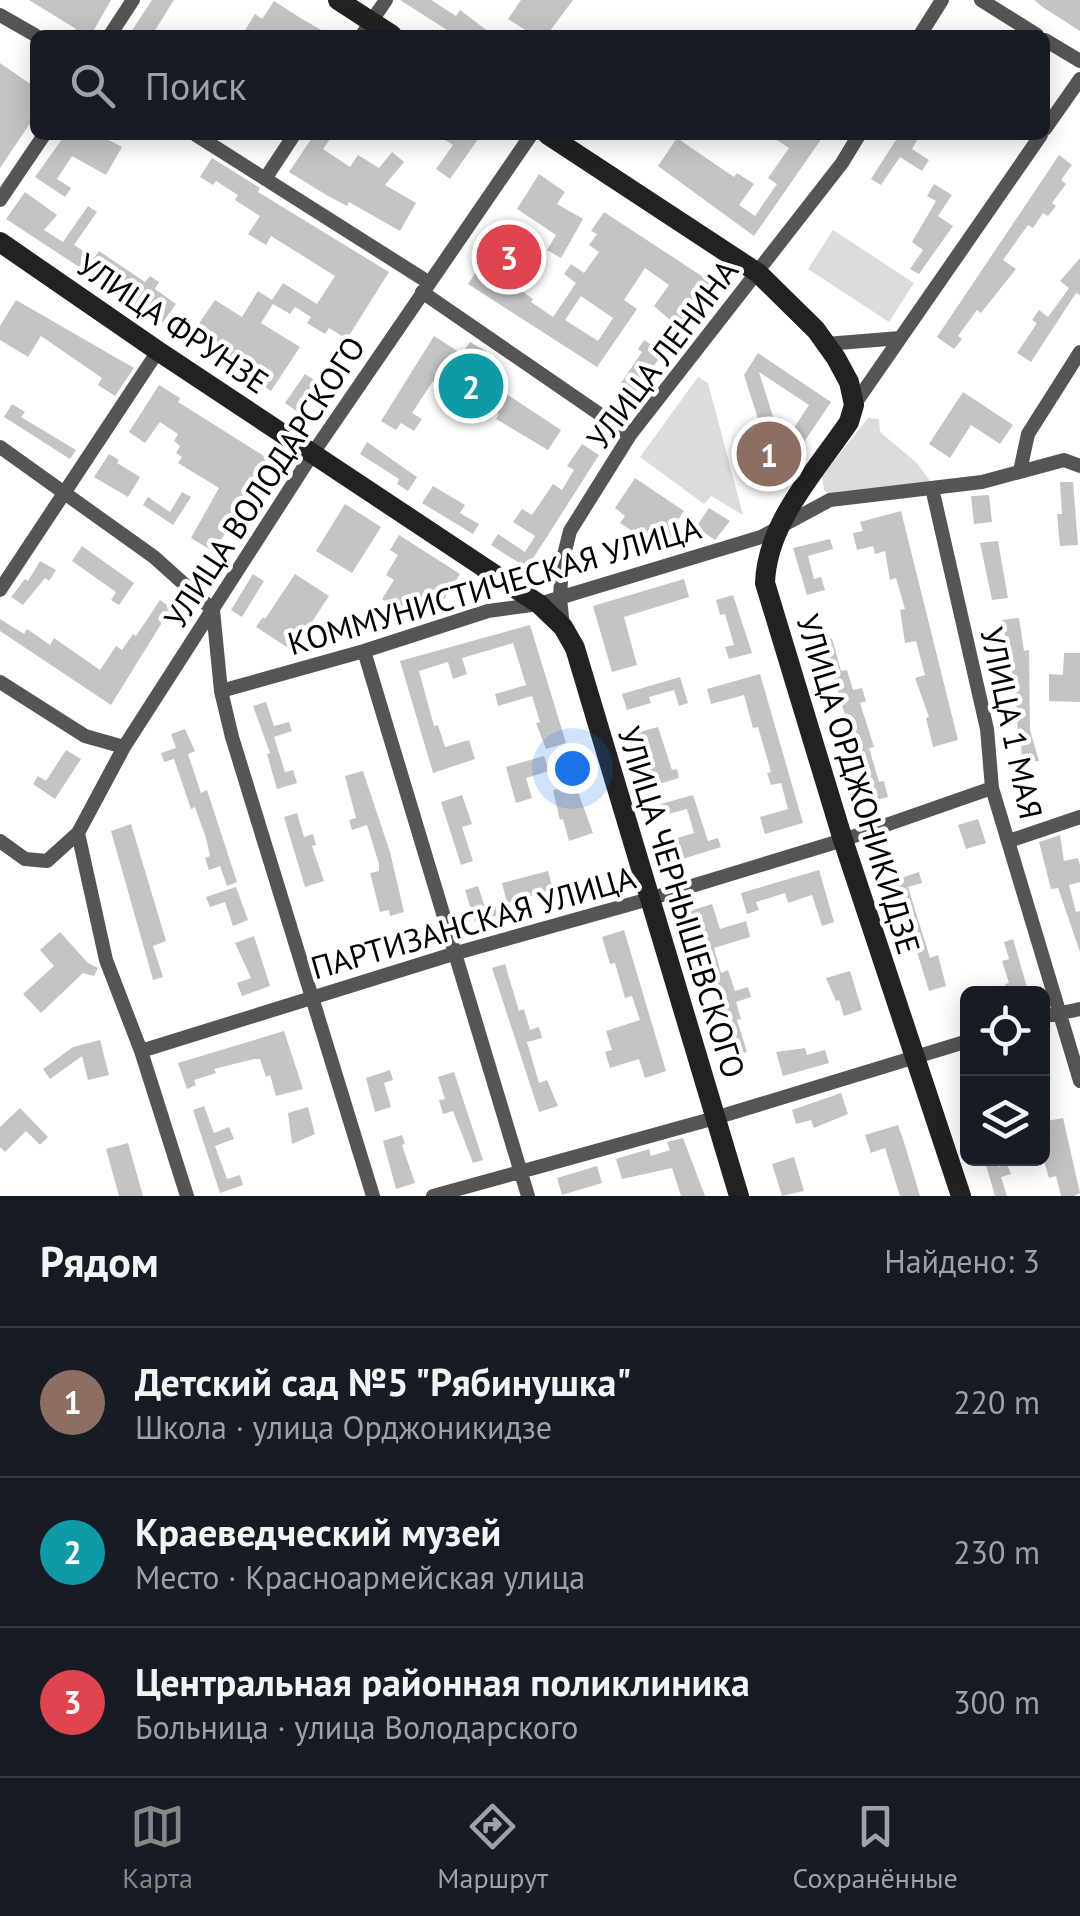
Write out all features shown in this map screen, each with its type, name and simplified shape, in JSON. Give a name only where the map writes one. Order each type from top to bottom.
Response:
[{"type":"main road","points":[[338,0],[366,28]]},
{"type":"main road","points":[[556,140],[758,272],[826,344],[849,382],[854,405]]},
{"type":"main road","name":"УЛИЦА ФРУНЗЕ","points":[[0,242],[158,352],[550,601],[563,627]]},
{"type":"main road","name":"УЛИЦА ОРДЖОНИКИДЗЕ","points":[[854,405],[849,422],[779,525],[766,565],[765,584],[843,840],[960,1196]]},
{"type":"main road","name":"УЛИЦА ЧЕРНЫШЕВСКОГО","points":[[563,627],[575,648],[739,1196]]},
{"type":"street","points":[[113,30],[133,0]]},
{"type":"street","points":[[366,28],[386,0]]},
{"type":"street","points":[[923,30],[942,0]]},
{"type":"street","points":[[981,0],[1029,30]]},
{"type":"street","points":[[0,14],[30,32]]},
{"type":"street","points":[[1050,43],[1080,61]]},
{"type":"street","points":[[1050,122],[1080,79]]},
{"type":"street","points":[[0,200],[41,140]]},
{"type":"street","points":[[204,140],[425,287],[630,434]]},
{"type":"street","points":[[265,179],[291,140]]},
{"type":"street","name":"УЛИЦА ВОЛОДАРСКОГО","points":[[0,841],[25,859],[48,860],[78,833],[124,747],[313,453],[528,140]]},
{"type":"street","name":"УЛИЦА ЛЕНИНА","points":[[550,601],[570,530],[630,434],[842,164],[856,140]]},
{"type":"street","points":[[854,405],[1037,140]]},
{"type":"street","points":[[826,344],[900,338]]},
{"type":"street","points":[[0,590],[158,352]]},
{"type":"street","points":[[1020,472],[1028,434],[1080,352]]},
{"type":"street","points":[[0,447],[154,556],[213,610],[222,692],[232,738],[373,1196]]},
{"type":"street","name":"КОММУНИСТИЧЕСКАЯ УЛИЦА","points":[[222,692],[488,611],[550,601],[761,537],[830,500],[982,482],[1064,460],[1080,466]]},
{"type":"street","name":"УЛИЦА 1 МАЯ","points":[[932,488],[987,729],[992,788],[1080,1082]]},
{"type":"street","points":[[364,651],[528,1196]]},
{"type":"street","points":[[0,682],[85,736],[124,747]]},
{"type":"street","name":"ПАРТИЗАНСКАЯ УЛИЦА","points":[[140,1050],[453,954],[648,900],[843,840],[992,788]]},
{"type":"street","points":[[1009,841],[1080,817]]},
{"type":"street","points":[[78,833],[106,960],[140,1050],[186,1196]]},
{"type":"street","points":[[1050,1016],[1080,1009]]},
{"type":"street","points":[[434,1196],[715,1118],[960,1044]]},
{"type":"shaded area","points":[[833,230],[914,283],[889,322],[808,269]]},
{"type":"shaded area","points":[[698,377],[708,383],[743,515],[711,496],[704,504],[640,457]]},
{"type":"shaded area","points":[[868,418],[879,419],[880,432],[917,463],[930,481],[831,495],[824,490],[822,476]]},
{"type":"building","points":[[29,0],[111,0],[94,30],[76,29]]},
{"type":"building","points":[[152,0],[174,0],[155,30],[132,30]]},
{"type":"building","points":[[400,0],[431,0],[456,16],[460,10],[486,30],[447,30]]},
{"type":"building","points":[[521,0],[573,0],[551,30],[525,30],[508,19]]},
{"type":"building","points":[[1034,0],[1080,0],[1080,31],[1044,8]]},
{"type":"building","points":[[274,1],[321,30],[245,30],[255,14],[262,19]]},
{"type":"building","points":[[0,63],[30,84],[30,123],[0,168]]},
{"type":"building","points":[[61,140],[109,140],[122,147],[106,175],[72,156],[57,179],[71,188],[65,197],[35,177]]},
{"type":"building","points":[[311,140],[329,140],[323,149],[350,167],[358,155],[379,168],[392,152],[404,162],[385,185],[416,203],[400,231],[289,172]]},
{"type":"building","points":[[446,140],[477,140],[450,179],[436,169],[453,145]]},
{"type":"building","points":[[676,140],[680,140],[734,177],[737,173],[754,184],[739,205],[755,216],[777,184],[768,178],[789,148],[777,140],[821,140],[754,236],[658,166]]},
{"type":"building","points":[[896,140],[917,140],[912,149],[929,160],[922,171],[900,157],[881,185],[871,179]]},
{"type":"building","points":[[1059,155],[1072,165],[1061,180],[1066,184],[1052,203],[1056,206],[1048,216],[1043,213],[1033,228],[1028,225],[1003,260],[1016,269],[981,313],[977,310],[958,336],[962,339],[954,349],[937,337]]},
{"type":"building","points":[[212,158],[260,188],[258,192],[389,272],[347,339],[329,328],[325,334],[307,323],[311,317],[295,307],[290,314],[273,304],[261,323],[300,347],[271,391],[189,338],[215,300],[242,317],[258,291],[272,300],[283,283],[317,304],[335,276],[271,236],[266,245],[248,234],[260,216],[235,200],[238,195],[216,181],[213,185],[200,177]]},
{"type":"building","points":[[539,174],[565,192],[557,204],[583,219],[561,258],[547,250],[556,235],[517,209]]},
{"type":"building","points":[[934,184],[952,195],[938,216],[953,226],[919,274],[910,269],[923,250],[912,242],[936,201],[927,196]]},
{"type":"building","points":[[25,192],[57,215],[44,230],[63,242],[88,206],[97,212],[74,245],[94,258],[99,251],[145,282],[150,276],[159,282],[155,289],[176,304],[163,322],[6,219]]},
{"type":"building","points":[[604,212],[717,286],[703,307],[690,298],[680,313],[692,322],[669,352],[665,350],[635,393],[621,383],[642,352],[638,349],[644,340],[653,346],[670,320],[654,306],[669,285],[645,268],[624,300],[637,309],[597,367],[468,284],[504,229],[537,251],[518,280],[523,283],[519,289],[553,317],[576,283],[564,274],[571,264],[584,273],[599,252],[589,245],[597,234],[591,231]],"holes":[[[581,296],[613,318],[598,341],[565,320]]]},
{"type":"building","points":[[1080,258],[1080,295],[1076,293],[1031,362],[1017,353],[1037,323],[1032,320],[1039,310],[1048,317],[1069,288],[1060,281]]},
{"type":"building","points":[[16,300],[134,368],[115,396],[98,385],[102,378],[41,336],[28,357],[0,340],[0,326]]},
{"type":"building","points":[[434,336],[462,354],[470,342],[486,351],[473,372],[561,430],[548,450],[496,419],[499,414],[474,398],[471,402],[433,381],[412,413],[422,419],[414,431],[401,423],[396,430],[381,421]]},
{"type":"building","points":[[758,353],[831,402],[780,478],[773,473],[772,461],[809,405],[759,372],[774,420],[760,425],[744,375]]},
{"type":"building","points":[[305,374],[318,382],[298,412],[285,403]]},
{"type":"building","points":[[159,385],[180,398],[178,402],[272,461],[258,483],[255,481],[214,552],[191,538],[219,488],[178,463],[182,457],[176,453],[180,446],[174,441],[178,434],[160,422],[145,443],[129,432]]},
{"type":"building","points":[[963,392],[1013,425],[1000,444],[971,425],[950,458],[929,444]]},
{"type":"building","points":[[12,404],[25,412],[21,417],[76,450],[70,459],[4,417]]},
{"type":"building","points":[[367,442],[417,477],[408,491],[397,484],[399,479],[360,454]]},
{"type":"building","points":[[582,444],[599,455],[527,568],[491,545],[498,534],[525,552],[535,536],[513,522],[522,509],[532,515],[553,484],[562,490],[574,470],[567,466]]},
{"type":"building","points":[[109,454],[140,477],[128,497],[94,477]]},
{"type":"building","points":[[635,478],[684,511],[662,551],[620,523],[625,516],[615,508]]},
{"type":"building","points":[[1060,482],[1073,482],[1078,545],[1060,546]]},
{"type":"building","points":[[433,486],[465,505],[460,513],[479,524],[473,534],[422,503]]},
{"type":"building","points":[[182,492],[191,497],[173,525],[143,505],[148,497],[170,512]]},
{"type":"building","points":[[989,495],[992,522],[974,524],[971,496]]},
{"type":"building","points":[[345,504],[381,527],[352,573],[316,551]]},
{"type":"building","points":[[709,508],[730,521],[715,540],[696,527]]},
{"type":"building","points":[[901,511],[958,740],[933,747],[926,718],[929,717],[915,678],[925,675],[916,641],[905,643],[900,610],[905,609],[896,578],[890,580],[885,551],[875,554],[873,546],[857,550],[853,533],[863,531],[860,522]]},
{"type":"building","points":[[399,535],[460,574],[444,599],[436,594],[431,603],[416,594],[404,613],[382,599],[394,580],[386,575],[398,555],[390,550]]},
{"type":"building","points":[[830,539],[833,549],[808,556],[814,579],[821,577],[825,590],[807,595],[793,548]]},
{"type":"building","points":[[998,541],[1008,598],[992,600],[980,543]]},
{"type":"building","points":[[82,546],[134,583],[119,605],[111,600],[116,592],[72,561]]},
{"type":"building","points":[[40,561],[56,570],[23,605],[11,597],[25,579],[28,581]]},
{"type":"building","points":[[253,574],[264,581],[242,617],[231,610]]},
{"type":"building","points":[[295,574],[329,596],[293,651],[256,627]]},
{"type":"building","points":[[684,579],[689,597],[624,617],[637,665],[612,672],[593,606]]},
{"type":"building","points":[[733,595],[752,653],[729,659],[725,647],[734,645],[725,614],[720,615],[716,600]]},
{"type":"building","points":[[160,600],[171,608],[111,705],[0,631],[0,619],[24,634],[27,629],[50,645],[54,638],[100,670],[116,646],[122,650],[133,634],[136,636]]},
{"type":"building","points":[[1019,618],[1024,651],[1029,650],[1030,730],[1039,761],[1022,762],[1021,742],[1018,743],[1016,693],[1002,620]]},
{"type":"building","points":[[530,625],[566,743],[546,749],[536,723],[540,722],[532,696],[498,706],[495,694],[526,685],[513,643],[462,658],[467,674],[453,679],[448,662],[419,671],[434,726],[438,725],[445,747],[469,740],[475,759],[433,773],[400,661]]},
{"type":"building","points":[[832,638],[841,671],[847,670],[853,690],[862,688],[866,701],[860,703],[874,747],[869,748],[888,797],[872,801],[822,641]]},
{"type":"building","points":[[1064,653],[1080,653],[1080,702],[1049,701],[1049,674],[1063,675]]},
{"type":"building","points":[[760,674],[803,823],[765,834],[760,817],[788,809],[781,783],[771,785],[758,727],[753,728],[744,695],[711,704],[707,689]]},
{"type":"building","points":[[680,677],[688,703],[679,706],[674,690],[649,697],[651,703],[627,710],[622,694]]},
{"type":"building","points":[[266,702],[274,726],[289,722],[292,731],[274,737],[285,772],[293,770],[297,783],[277,789],[267,754],[270,753],[253,706]]},
{"type":"building","points":[[658,727],[672,770],[677,769],[679,778],[652,786],[636,733]]},
{"type":"building","points":[[185,729],[195,751],[188,754],[201,793],[207,790],[237,882],[227,886],[220,866],[209,870],[206,838],[195,807],[191,809],[174,759],[164,762],[161,753],[176,748],[171,734]]},
{"type":"building","points":[[66,750],[81,759],[55,799],[33,784],[38,776],[46,781]]},
{"type":"building","points":[[544,756],[549,771],[526,778],[532,798],[516,803],[506,767]]},
{"type":"building","points":[[363,771],[390,852],[404,912],[390,916],[389,910],[380,912],[370,873],[379,871],[379,864],[367,825],[352,830],[349,820],[356,818],[345,776]]},
{"type":"building","points":[[575,784],[593,833],[569,841],[553,790]]},
{"type":"building","points":[[462,795],[472,824],[462,827],[473,861],[461,865],[441,802]]},
{"type":"building","points":[[693,795],[708,841],[718,838],[721,847],[673,862],[667,841],[694,833],[687,809],[660,816],[657,805]]},
{"type":"building","points":[[297,813],[304,837],[313,834],[316,845],[312,846],[324,881],[305,887],[284,817]]},
{"type":"building","points":[[978,819],[986,843],[966,849],[958,825]]},
{"type":"building","points":[[131,824],[166,941],[153,946],[163,977],[153,980],[111,831]]},
{"type":"building","points":[[1060,835],[1064,861],[1078,858],[1080,865],[1080,882],[1069,885],[1076,912],[1080,911],[1080,952],[1058,888],[1051,889],[1039,842]]},
{"type":"building","points":[[819,870],[834,922],[822,926],[812,895],[788,903],[785,893],[756,902],[759,910],[747,914],[741,893]]},
{"type":"building","points":[[548,871],[553,890],[507,903],[502,883]]},
{"type":"building","points":[[919,872],[922,883],[908,887],[930,958],[938,955],[946,986],[929,991],[895,880]]},
{"type":"building","points":[[478,886],[485,907],[494,904],[498,915],[475,922],[465,890]]},
{"type":"building","points":[[236,887],[248,920],[233,926],[225,902],[210,907],[206,897]]},
{"type":"building","points":[[712,904],[720,929],[746,921],[750,937],[714,948],[721,973],[728,970],[735,991],[748,987],[751,997],[736,1002],[747,1052],[736,1055],[690,911]]},
{"type":"building","points":[[624,930],[666,1071],[645,1078],[639,1059],[610,1068],[605,1052],[612,1050],[606,1031],[640,1020],[632,996],[625,998],[602,937]]},
{"type":"building","points":[[60,932],[88,963],[98,968],[94,976],[83,973],[41,1013],[23,994],[54,966],[40,950]]},
{"type":"building","points":[[254,936],[270,986],[242,996],[237,983],[251,978],[235,943]]},
{"type":"building","points":[[1013,939],[1027,986],[1006,986],[1009,983],[1002,961],[1009,959],[1004,942]]},
{"type":"building","points":[[505,964],[519,1011],[524,1009],[530,1030],[539,1027],[542,1038],[527,1042],[539,1083],[547,1080],[558,1106],[539,1112],[492,968]]},
{"type":"building","points":[[850,971],[862,1010],[844,1016],[826,978]]},
{"type":"building","points":[[284,1031],[303,1089],[276,1096],[270,1075],[266,1077],[260,1059],[254,1059],[214,1069],[216,1073],[194,1080],[196,1085],[187,1089],[178,1063]]},
{"type":"building","points":[[100,1040],[109,1075],[88,1080],[82,1056],[50,1079],[43,1069],[73,1047]]},
{"type":"building","points":[[805,1048],[807,1055],[825,1050],[829,1063],[783,1076],[776,1052]]},
{"type":"building","points":[[390,1070],[393,1080],[384,1083],[391,1107],[375,1112],[366,1078]]},
{"type":"building","points":[[454,1072],[483,1160],[473,1163],[453,1111],[443,1114],[439,1100],[445,1099],[438,1077]]},
{"type":"building","points":[[841,1093],[848,1114],[814,1128],[811,1120],[796,1124],[792,1110]]},
{"type":"building","points":[[204,1106],[214,1133],[229,1127],[234,1139],[215,1146],[227,1179],[240,1175],[243,1185],[220,1193],[193,1110]]},
{"type":"building","points":[[308,1107],[315,1134],[292,1144],[288,1113]]},
{"type":"building","points":[[20,1108],[48,1137],[40,1145],[26,1131],[5,1152],[0,1147],[0,1127]]},
{"type":"building","points":[[1063,1118],[1080,1193],[1074,1196],[1061,1196],[1056,1176],[1049,1178],[1046,1166],[1050,1166],[1050,1120]]},
{"type":"building","points":[[898,1125],[920,1196],[900,1196],[885,1148],[871,1153],[865,1135]]},
{"type":"building","points":[[402,1135],[415,1183],[396,1189],[383,1141]]},
{"type":"building","points":[[683,1138],[705,1196],[681,1196],[672,1168],[622,1179],[616,1159],[649,1149],[651,1156],[670,1150],[667,1142]]},
{"type":"building","points":[[128,1143],[143,1196],[119,1196],[106,1149]]},
{"type":"building","points":[[794,1157],[804,1191],[782,1196],[772,1164]]},
{"type":"building","points":[[597,1166],[602,1183],[562,1195],[557,1178]]},
{"type":"building","points":[[986,1166],[1008,1166],[1011,1174],[1001,1177],[1007,1196],[995,1196]]},
{"type":"place","name":"Центральная районная поликлиника","points":[[509,257]]},
{"type":"place","name":"Краеведческий музей","points":[[471,386]]},
{"type":"place","name":"Детский сад №5 \"Рябинушка\"","points":[[769,454]]}]
